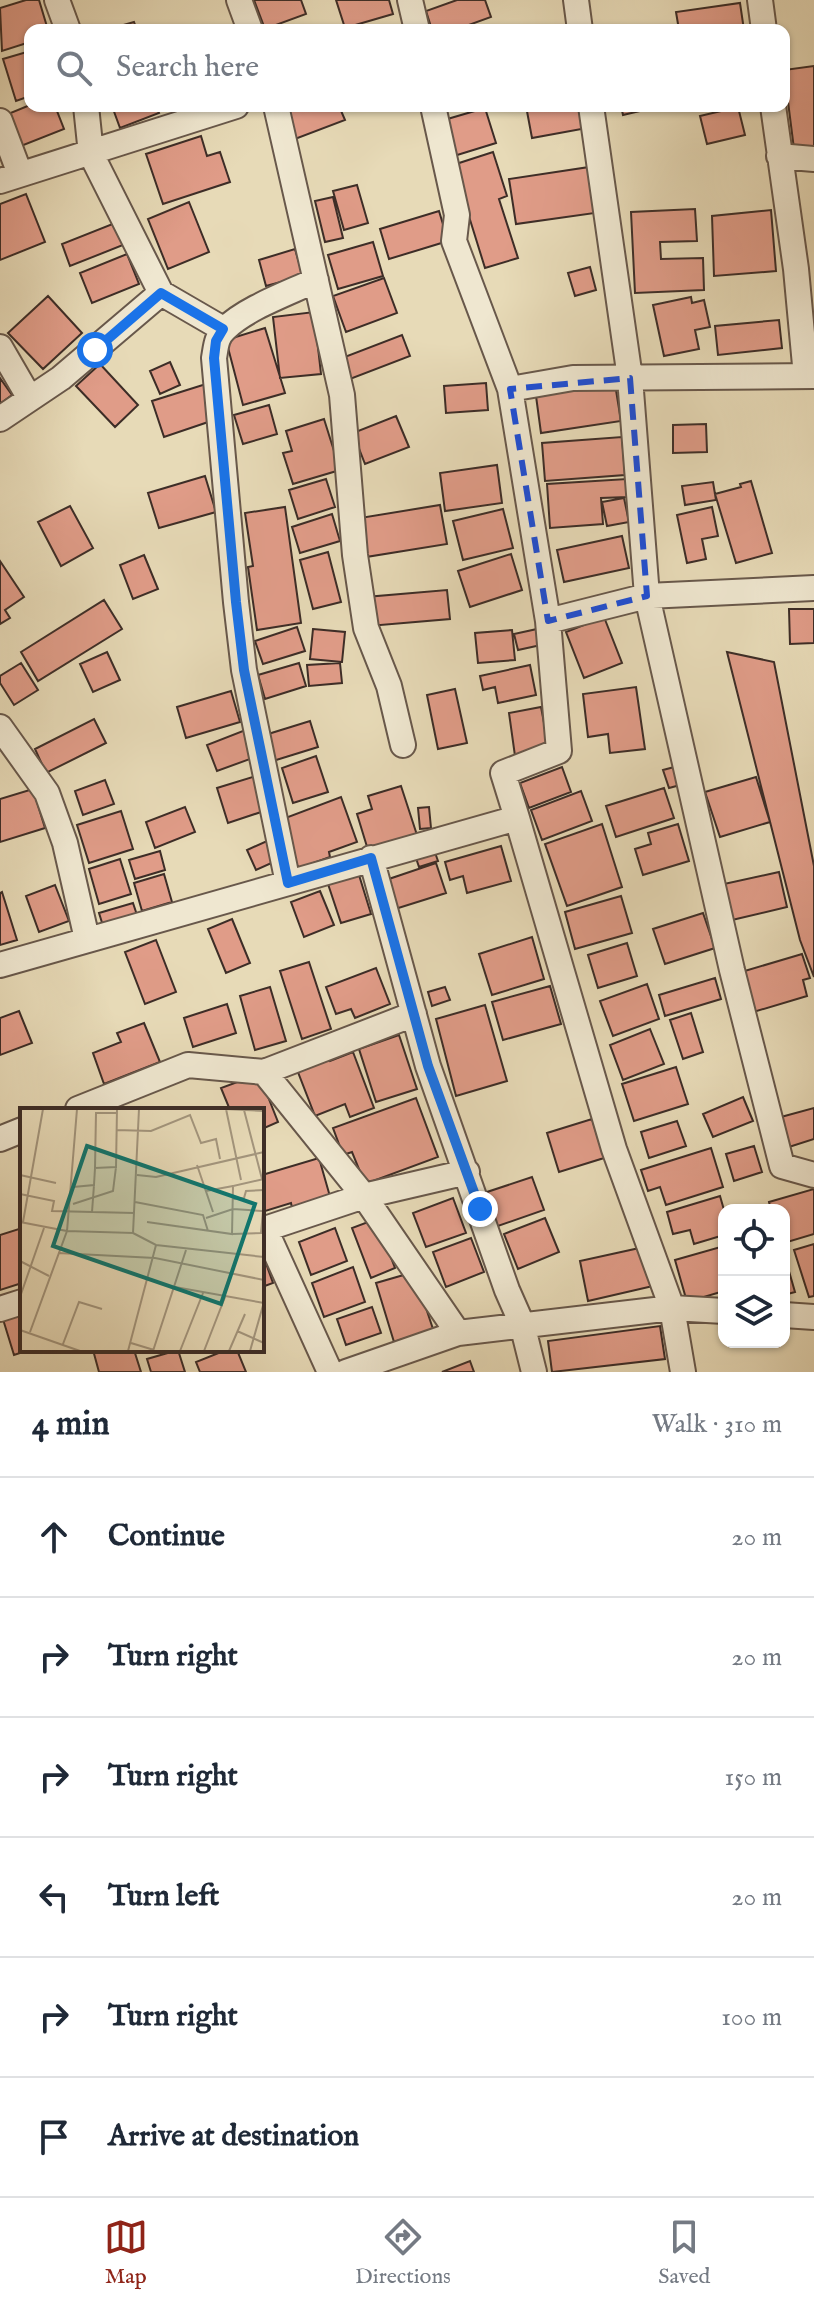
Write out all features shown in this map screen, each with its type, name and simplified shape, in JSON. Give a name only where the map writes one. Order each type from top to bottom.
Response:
[{"type":"street","points":[[57,0],[66,24]]},
{"type":"street","points":[[239,0],[248,24]]},
{"type":"street","points":[[410,0],[416,24]]},
{"type":"street","points":[[576,0],[579,24]]},
{"type":"street","points":[[760,0],[763,24]]},
{"type":"street","points":[[87,112],[91,154],[161,293],[223,329]]},
{"type":"street","points":[[0,121],[10,178],[218,112]]},
{"type":"street","points":[[277,112],[342,395],[355,555],[366,628],[389,686],[403,745]]},
{"type":"street","points":[[434,112],[457,215],[454,241],[510,389],[548,621],[559,751],[503,773],[614,1149],[672,1308],[683,1372]]},
{"type":"street","points":[[592,112],[630,378],[647,596],[732,970],[782,1166],[814,1175]]},
{"type":"street","points":[[510,389],[573,378],[810,376],[774,112]]},
{"type":"street","points":[[779,156],[814,159]]},
{"type":"street","points":[[288,883],[244,670],[214,358],[216,341],[223,329],[316,280]]},
{"type":"street","points":[[0,419],[61,378],[161,293]]},
{"type":"street","points":[[0,347],[29,397]]},
{"type":"street","points":[[548,621],[647,596],[814,588]]},
{"type":"street","points":[[0,727],[47,793],[65,843],[87,939]]},
{"type":"street","points":[[0,965],[517,818]]},
{"type":"street","points":[[371,858],[428,1066],[507,1290],[522,1324],[534,1372]]},
{"type":"street","points":[[82,1108],[188,1065],[264,1072],[414,1014]]},
{"type":"street","points":[[264,1072],[364,1196],[458,1333]]},
{"type":"street","points":[[0,1139],[20,1131]]},
{"type":"street","points":[[330,1372],[264,1229],[364,1196],[467,1172]]},
{"type":"street","points":[[0,1309],[20,1303]]},
{"type":"street","points":[[346,1372],[458,1333],[672,1308],[718,1311]]},
{"type":"street","points":[[790,1315],[814,1317]]},
{"type":"highlighted area","points":[[630,378],[647,596],[548,621],[510,389]]},
{"type":"building","points":[[26,0],[39,0],[46,24],[24,24],[24,44],[2,51],[0,8]]},
{"type":"building","points":[[254,0],[301,0],[306,14],[279,24],[263,24]]},
{"type":"building","points":[[336,0],[389,0],[393,14],[359,24],[344,24]]},
{"type":"building","points":[[457,0],[485,0],[491,17],[472,24],[430,24],[426,11]]},
{"type":"building","points":[[740,3],[743,24],[678,24],[676,12]]},
{"type":"building","points":[[24,53],[24,98],[16,101],[3,59]]},
{"type":"building","points":[[814,66],[814,146],[794,149],[789,112],[790,69]]},
{"type":"building","points":[[24,107],[24,112],[57,112],[64,129],[21,146],[8,114]]},
{"type":"building","points":[[114,112],[159,113],[120,128]]},
{"type":"building","points":[[285,112],[342,112],[345,120],[295,139]]},
{"type":"building","points":[[471,112],[486,112],[496,143],[454,156],[444,120]]},
{"type":"building","points":[[527,112],[583,112],[587,128],[532,138]]},
{"type":"building","points":[[739,112],[745,135],[707,144],[700,116]]},
{"type":"building","points":[[201,136],[207,156],[220,152],[230,182],[163,204],[146,154]]},
{"type":"building","points":[[493,152],[507,196],[499,199],[518,258],[485,268],[453,165]]},
{"type":"building","points":[[596,166],[602,212],[516,224],[509,179]]},
{"type":"building","points":[[357,185],[368,223],[344,230],[333,191]]},
{"type":"building","points":[[26,194],[45,242],[0,260],[0,204]]},
{"type":"building","points":[[333,197],[343,238],[325,242],[315,201]]},
{"type":"building","points":[[189,202],[209,252],[168,269],[148,219]]},
{"type":"building","points":[[695,209],[697,241],[660,242],[661,259],[703,258],[704,290],[635,293],[631,212]]},
{"type":"building","points":[[771,210],[776,271],[714,276],[712,216]]},
{"type":"building","points":[[439,211],[448,241],[389,259],[380,229]]},
{"type":"building","points":[[115,223],[123,245],[70,266],[62,244]]},
{"type":"building","points":[[373,242],[383,276],[338,289],[328,255]]},
{"type":"building","points":[[295,249],[303,276],[266,286],[259,260]]},
{"type":"building","points":[[127,254],[139,284],[92,303],[80,273]]},
{"type":"building","points":[[590,267],[596,290],[575,296],[568,273]]},
{"type":"building","points":[[384,278],[397,313],[346,332],[333,296]]},
{"type":"building","points":[[48,296],[82,333],[43,369],[8,333]]},
{"type":"building","points":[[691,297],[692,303],[704,300],[710,327],[695,330],[699,349],[664,356],[653,305]]},
{"type":"building","points":[[314,312],[321,374],[280,378],[273,317]]},
{"type":"building","points":[[779,320],[782,348],[718,355],[715,326]]},
{"type":"building","points":[[265,328],[285,393],[243,405],[226,340]]},
{"type":"building","points":[[402,335],[410,356],[350,379],[342,358]]},
{"type":"building","points":[[170,362],[180,385],[160,394],[150,371]]},
{"type":"building","points":[[100,364],[138,405],[115,427],[76,386]]},
{"type":"building","points":[[0,378],[12,395],[0,404]]},
{"type":"building","points":[[486,383],[488,410],[446,413],[444,386]]},
{"type":"building","points":[[206,384],[217,419],[164,437],[152,401]]},
{"type":"building","points":[[615,384],[621,421],[541,433],[536,396]]},
{"type":"building","points":[[269,405],[277,434],[243,444],[234,415]]},
{"type":"building","points":[[396,416],[409,447],[365,464],[353,433]]},
{"type":"building","points":[[324,419],[340,470],[293,484],[283,453],[292,451],[286,431]]},
{"type":"building","points":[[706,424],[707,452],[673,453],[673,425]]},
{"type":"building","points":[[622,437],[625,475],[545,481],[542,443]]},
{"type":"building","points":[[497,465],[502,503],[445,511],[440,473]]},
{"type":"building","points":[[205,476],[216,512],[159,528],[148,493]]},
{"type":"building","points":[[326,479],[335,507],[298,519],[289,490]]},
{"type":"building","points":[[627,479],[628,497],[601,498],[603,524],[550,528],[547,484]]},
{"type":"building","points":[[751,481],[772,553],[736,563],[715,494]]},
{"type":"building","points":[[713,482],[716,500],[685,505],[682,486]]},
{"type":"building","points":[[624,498],[629,522],[607,526],[602,502]]},
{"type":"building","points":[[440,505],[447,544],[366,557],[360,518]]},
{"type":"building","points":[[70,506],[93,548],[61,566],[38,522]]},
{"type":"building","points":[[285,507],[301,623],[257,630],[248,567],[253,566],[245,513]]},
{"type":"building","points":[[712,507],[718,536],[702,539],[706,559],[687,563],[677,515]]},
{"type":"building","points":[[503,509],[513,548],[463,560],[453,521]]},
{"type":"building","points":[[332,514],[340,541],[300,553],[292,527]]},
{"type":"building","points":[[622,536],[629,568],[564,582],[557,550]]},
{"type":"building","points":[[328,552],[341,602],[313,609],[300,560]]},
{"type":"building","points":[[511,554],[522,590],[470,607],[458,571]]},
{"type":"building","points":[[144,555],[158,589],[133,599],[120,565]]},
{"type":"building","points":[[0,561],[24,597],[5,610],[10,618],[0,624]]},
{"type":"building","points":[[447,590],[450,619],[369,626],[366,597]]},
{"type":"building","points":[[104,600],[122,629],[38,681],[21,652]]},
{"type":"building","points":[[789,609],[814,609],[814,643],[790,644]]},
{"type":"building","points":[[604,617],[622,663],[584,678],[566,632]]},
{"type":"building","points":[[297,627],[305,651],[263,664],[255,641]]},
{"type":"building","points":[[313,629],[345,632],[342,662],[310,659]]},
{"type":"building","points":[[537,629],[541,645],[518,650],[514,634]]},
{"type":"building","points":[[512,630],[515,660],[478,663],[475,633]]},
{"type":"building","points":[[107,652],[120,680],[93,692],[80,664]]},
{"type":"building","points":[[727,652],[774,662],[814,866],[814,977],[800,940]]},
{"type":"building","points":[[21,663],[38,690],[14,705],[0,683],[0,676]]},
{"type":"building","points":[[299,663],[306,686],[265,699],[258,675]]},
{"type":"building","points":[[340,663],[342,683],[309,686],[307,665]]},
{"type":"building","points":[[530,665],[536,695],[498,703],[495,687],[483,690],[480,676]]},
{"type":"building","points":[[636,687],[645,749],[610,753],[608,734],[588,737],[583,694]]},
{"type":"building","points":[[455,689],[467,743],[438,749],[427,695]]},
{"type":"building","points":[[231,691],[240,722],[186,738],[177,707]]},
{"type":"building","points":[[541,707],[549,749],[515,756],[509,713]]},
{"type":"building","points":[[94,719],[106,743],[46,773],[35,749]]},
{"type":"building","points":[[310,721],[318,747],[273,761],[265,735]]},
{"type":"building","points":[[248,729],[258,756],[217,771],[207,745]]},
{"type":"building","points":[[316,756],[328,792],[293,803],[282,768]]},
{"type":"building","points":[[678,766],[684,784],[669,788],[663,770]]},
{"type":"building","points":[[562,767],[571,792],[529,808],[520,783]]},
{"type":"building","points":[[256,776],[267,810],[228,823],[217,788]]},
{"type":"building","points":[[756,777],[770,822],[720,837],[705,792]]},
{"type":"building","points":[[105,780],[114,804],[83,815],[75,791]]},
{"type":"building","points":[[401,786],[417,835],[368,850],[357,814],[372,809],[368,796]]},
{"type":"building","points":[[664,788],[674,818],[616,837],[606,806]]},
{"type":"building","points":[[33,789],[45,828],[0,842],[0,799]]},
{"type":"building","points":[[581,791],[592,821],[542,840],[531,810]]},
{"type":"building","points":[[341,797],[357,842],[329,852],[330,857],[297,869],[280,820]]},
{"type":"building","points":[[185,807],[195,832],[155,848],[146,822]]},
{"type":"building","points":[[429,807],[431,828],[420,829],[418,808]]},
{"type":"building","points":[[121,811],[133,849],[89,863],[77,825]]},
{"type":"building","points":[[602,824],[622,887],[567,906],[545,844]]},
{"type":"building","points":[[678,824],[689,861],[643,875],[635,849],[651,844],[648,833]]},
{"type":"building","points":[[267,841],[276,861],[256,870],[247,850]]},
{"type":"building","points":[[432,844],[438,861],[419,867],[413,849]]},
{"type":"building","points":[[501,846],[511,881],[467,893],[463,876],[450,880],[445,862]]},
{"type":"building","points":[[160,851],[165,870],[135,879],[129,860]]},
{"type":"building","points":[[120,859],[131,894],[99,904],[89,869]]},
{"type":"building","points":[[436,863],[446,893],[392,910],[383,881]]},
{"type":"building","points":[[779,872],[787,907],[732,920],[724,884]]},
{"type":"building","points":[[164,874],[172,902],[142,911],[134,883]]},
{"type":"building","points":[[359,875],[371,914],[341,923],[328,884]]},
{"type":"building","points":[[55,885],[69,921],[39,932],[26,896]]},
{"type":"building","points":[[320,891],[334,925],[304,937],[291,902]]},
{"type":"building","points":[[0,893],[17,940],[0,945]]},
{"type":"building","points":[[621,896],[632,933],[575,949],[565,912]]},
{"type":"building","points":[[133,903],[138,918],[104,929],[99,913]]},
{"type":"building","points":[[703,913],[715,948],[665,964],[653,929]]},
{"type":"building","points":[[232,919],[250,963],[226,973],[208,929]]},
{"type":"building","points":[[532,937],[544,979],[492,995],[479,954]]},
{"type":"building","points":[[156,940],[176,992],[145,1004],[125,952]]},
{"type":"building","points":[[627,943],[637,976],[598,988],[588,955]]},
{"type":"building","points":[[802,954],[810,978],[803,980],[807,996],[750,1013],[738,973]]},
{"type":"building","points":[[309,962],[331,1029],[302,1039],[280,971]]},
{"type":"building","points":[[376,968],[390,1004],[355,1018],[351,1009],[336,1014],[326,987]]},
{"type":"building","points":[[715,978],[721,999],[665,1016],[659,995]]},
{"type":"building","points":[[647,984],[659,1019],[613,1036],[600,1001]]},
{"type":"building","points":[[550,986],[561,1024],[503,1040],[492,1002]]},
{"type":"building","points":[[270,987],[286,1041],[255,1050],[240,996]]},
{"type":"building","points":[[445,987],[450,1000],[432,1006],[428,992]]},
{"type":"building","points":[[227,1004],[236,1033],[193,1047],[184,1018]]},
{"type":"building","points":[[485,1005],[507,1081],[456,1096],[436,1019]]},
{"type":"building","points":[[19,1011],[32,1043],[0,1055],[0,1018]]},
{"type":"building","points":[[691,1013],[703,1052],[683,1059],[670,1020]]},
{"type":"building","points":[[144,1023],[160,1062],[104,1084],[93,1053],[121,1042],[117,1033]]},
{"type":"building","points":[[650,1029],[664,1064],[623,1080],[610,1045]]},
{"type":"building","points":[[399,1035],[417,1089],[376,1102],[359,1049]]},
{"type":"building","points":[[353,1052],[374,1108],[350,1117],[345,1104],[315,1116],[296,1067],[327,1055],[330,1061]]},
{"type":"building","points":[[676,1067],[688,1104],[634,1121],[622,1084]]},
{"type":"building","points":[[259,1074],[278,1122],[264,1128],[264,1108],[229,1108],[221,1088]]},
{"type":"building","points":[[743,1097],[753,1121],[713,1137],[703,1114]]},
{"type":"building","points":[[416,1098],[438,1157],[365,1184],[352,1152],[343,1155],[333,1128]]},
{"type":"building","points":[[814,1108],[814,1139],[789,1147],[781,1117]]},
{"type":"building","points":[[592,1119],[604,1158],[559,1172],[547,1133]]},
{"type":"building","points":[[677,1121],[686,1146],[649,1158],[641,1132]]},
{"type":"building","points":[[754,1146],[762,1172],[734,1181],[726,1154]]},
{"type":"building","points":[[711,1148],[723,1187],[666,1205],[660,1187],[648,1191],[641,1170]]},
{"type":"building","points":[[319,1158],[331,1200],[293,1212],[291,1203],[264,1211],[264,1174]]},
{"type":"building","points":[[532,1177],[544,1210],[495,1227],[484,1193]]},
{"type":"building","points":[[814,1189],[814,1234],[790,1241],[790,1204],[769,1202]]},
{"type":"building","points":[[720,1196],[722,1204],[718,1204],[718,1237],[694,1244],[690,1230],[673,1234],[667,1212]]},
{"type":"building","points":[[453,1198],[466,1233],[426,1247],[413,1213]]},
{"type":"building","points":[[545,1218],[559,1252],[518,1269],[504,1234]]},
{"type":"building","points":[[376,1219],[395,1268],[371,1278],[352,1228]]},
{"type":"building","points":[[335,1228],[347,1261],[311,1275],[299,1242]]},
{"type":"building","points":[[20,1229],[20,1284],[0,1290],[0,1235]]},
{"type":"building","points":[[471,1238],[484,1272],[446,1287],[433,1252]]},
{"type":"building","points":[[814,1244],[814,1296],[809,1297],[794,1250]]},
{"type":"building","points":[[644,1247],[653,1286],[588,1301],[580,1261]]},
{"type":"building","points":[[718,1248],[718,1293],[687,1302],[675,1260]]},
{"type":"building","points":[[264,1258],[273,1283],[264,1286]]},
{"type":"building","points":[[353,1267],[365,1302],[324,1317],[312,1283]]},
{"type":"building","points":[[414,1272],[433,1329],[394,1342],[376,1283]]},
{"type":"building","points":[[790,1275],[795,1292],[790,1293]]},
{"type":"building","points":[[372,1307],[381,1333],[346,1345],[337,1319]]},
{"type":"building","points":[[20,1311],[20,1352],[23,1352],[14,1355],[2,1316]]},
{"type":"building","points":[[660,1326],[665,1359],[552,1372],[548,1341]]},
{"type":"building","points":[[94,1352],[135,1352],[141,1372],[99,1372]]},
{"type":"building","points":[[179,1352],[185,1372],[151,1372],[147,1359]]},
{"type":"building","points":[[221,1352],[238,1352],[246,1372],[200,1372],[196,1362]]},
{"type":"building","points":[[470,1361],[474,1372],[442,1372]]},
{"type":"route","points":[[95,350],[161,293],[223,329],[216,341],[214,358],[236,602],[244,670],[288,883],[371,858],[428,1066],[480,1209]]}]
